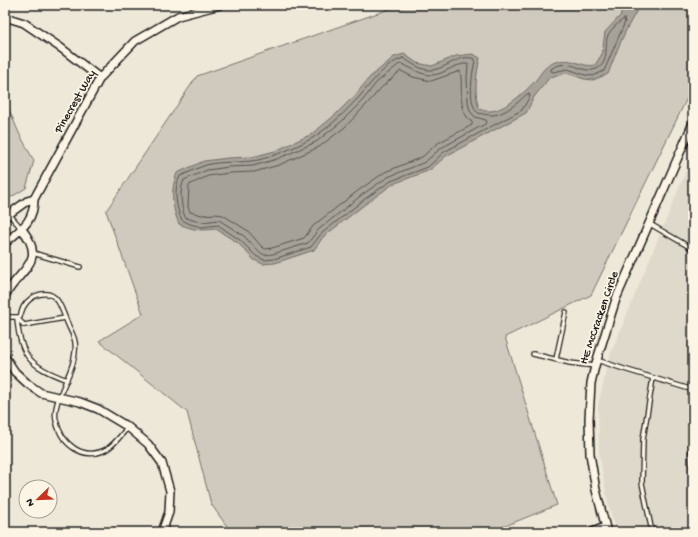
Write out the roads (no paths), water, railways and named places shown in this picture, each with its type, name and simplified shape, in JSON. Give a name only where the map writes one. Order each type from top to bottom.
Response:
[{"type":"street","name":"Pinecrest Way","points":[[5,244],[29,220],[34,210],[34,199],[100,78],[135,41],[178,16],[220,5]]},
{"type":"street","points":[[5,18],[24,23],[61,48],[100,78]]},
{"type":"street","name":"HE McCracken Circle","points":[[606,530],[596,490],[590,454],[589,419],[591,383],[616,299],[693,123]]},
{"type":"street","points":[[7,216],[27,201],[34,199]]},
{"type":"street","points":[[5,296],[31,263],[33,253],[32,246],[27,235],[21,228]]},
{"type":"street","points":[[5,357],[15,372],[41,393],[98,409],[128,427],[148,444],[162,463],[170,492],[169,512],[162,532]]},
{"type":"street","points":[[592,532],[606,530]]},
{"type":"lane","points":[[7,216],[21,228]]},
{"type":"lane","points":[[650,224],[693,249]]},
{"type":"lane","points":[[33,253],[80,267]]},
{"type":"lane","points":[[67,380],[46,372],[35,365],[29,359],[24,350],[18,334],[17,318],[20,317],[23,306],[39,294],[45,293],[57,299],[75,341],[75,359],[67,380],[60,398],[57,405],[55,418],[58,430],[65,441],[73,449],[82,453],[92,454],[108,448],[128,427]]},
{"type":"lane","points":[[556,359],[566,312]]},
{"type":"lane","points":[[5,317],[17,318],[24,325],[65,318]]},
{"type":"lane","points":[[533,354],[556,359],[596,363],[693,390]]},
{"type":"lane","points":[[652,532],[642,483],[643,439],[653,378]]},
{"type":"lane","points":[[693,428],[691,439],[693,480]]},
{"type":"water","points":[[621,5],[641,5],[626,30],[608,74],[593,80],[584,79],[567,73],[550,77],[534,97],[526,113],[446,156],[430,170],[393,184],[323,237],[314,250],[275,263],[263,264],[254,260],[238,243],[216,229],[197,230],[179,224],[173,205],[173,186],[177,173],[204,161],[252,157],[275,151],[312,134],[335,115],[356,94],[370,77],[394,57],[404,54],[417,63],[432,66],[456,56],[473,54],[480,58],[476,84],[476,96],[479,109],[487,111],[494,110],[508,105],[521,95],[550,64],[565,60],[585,65],[595,65],[602,54],[605,32],[621,15]]}]
